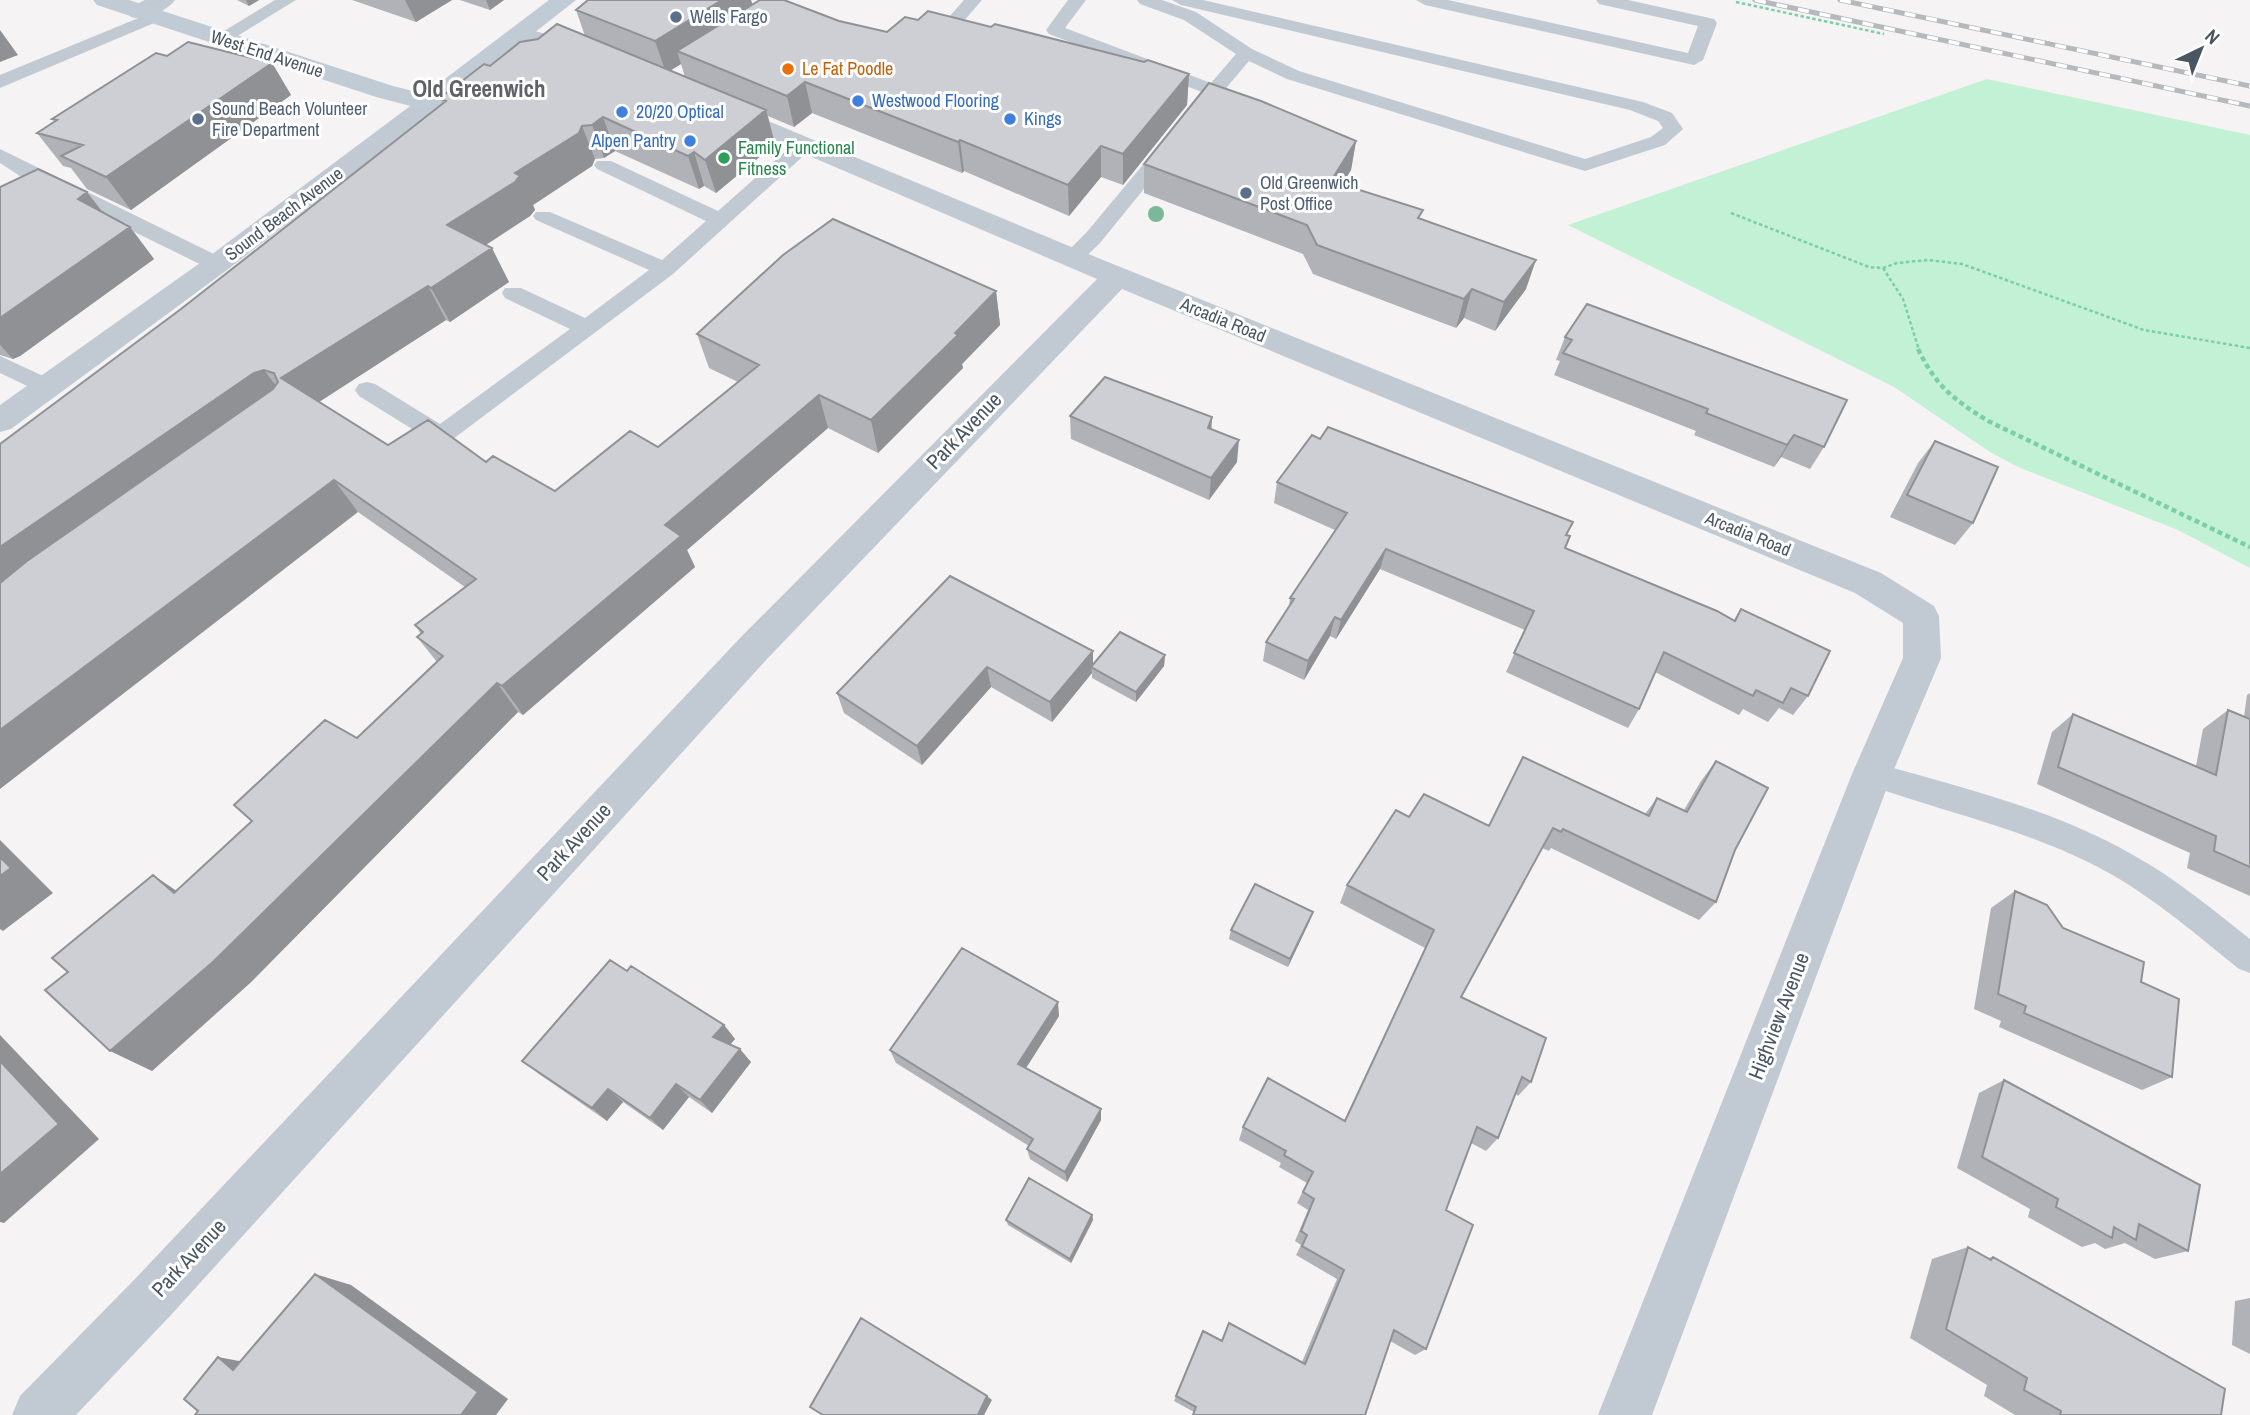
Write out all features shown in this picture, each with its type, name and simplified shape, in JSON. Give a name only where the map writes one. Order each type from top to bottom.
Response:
[{"type":"street","name":"West End Avenue","points":[[105,0],[152,9],[220,39],[385,92],[429,103]]},
{"type":"street","name":"Sound Beach Avenue","points":[[0,421],[217,264],[564,0]]},
{"type":"street","points":[[520,34],[562,44],[615,64]]},
{"type":"street","name":"Arcadia Road","points":[[703,101],[1116,276],[1868,583],[1921,616]]},
{"type":"street","name":"Park Avenue","points":[[38,1415],[152,1298],[754,648],[1116,276]]},
{"type":"street","name":"Highview Avenue","points":[[1626,1415],[1872,774],[1922,657],[1921,616]]},
{"type":"lane","points":[[220,39],[287,0]]},
{"type":"lane","points":[[957,18],[973,0]]},
{"type":"lane","points":[[1077,0],[1055,30],[1213,90]]},
{"type":"lane","points":[[1146,0],[1190,16],[1246,54],[1293,75],[1585,165],[1658,141],[1673,129],[1665,117],[1636,106],[1181,0]]},
{"type":"lane","points":[[1424,0],[1694,60],[1708,23],[1605,0]]},
{"type":"lane","points":[[0,82],[152,9]]},
{"type":"lane","points":[[1072,257],[1126,200],[1213,90],[1246,54]]},
{"type":"lane","points":[[367,390],[441,436],[665,269],[804,145]]},
{"type":"lane","points":[[0,155],[27,172],[217,264]]},
{"type":"lane","points":[[604,165],[720,220]]},
{"type":"lane","points":[[543,216],[665,269]]},
{"type":"lane","points":[[513,293],[587,328]]},
{"type":"lane","points":[[0,364],[46,387]]},
{"type":"lane","points":[[1872,774],[2051,830],[2104,854],[2150,883],[2250,958]]},
{"type":"path","points":[[1728,0],[1884,34]]},
{"type":"path","points":[[1731,213],[1846,260],[1883,268],[1897,263],[1928,260],[1962,264],[2144,330],[2250,348]]},
{"type":"path","points":[[1883,268],[1903,299],[1917,346],[1931,375],[1957,401],[1988,421],[2250,547]]},
{"type":"green space","points":[[1987,79],[2250,135],[2250,568],[2178,530],[2018,467],[1990,452],[1894,387],[1568,225]]},
{"type":"building","points":[[588,0],[722,0],[655,41],[576,10]]},
{"type":"building","points":[[760,0],[784,0],[839,21],[887,32],[905,17],[918,20],[928,11],[991,27],[995,24],[1144,62],[1148,60],[1189,74],[1123,154],[1101,146],[1068,185],[960,140],[958,142],[805,82],[787,96],[677,51]]},
{"type":"building","points":[[557,24],[766,110],[705,160],[694,152],[688,156],[603,117],[592,125],[582,126],[579,133],[515,173],[520,176],[515,182],[447,225],[492,248],[281,378],[388,445],[428,420],[486,462],[493,456],[555,491],[630,431],[658,447],[759,365],[697,334],[783,255],[833,219],[996,291],[955,333],[958,335],[871,420],[819,395],[665,525],[681,536],[502,686],[497,683],[214,961],[110,1051],[45,990],[68,972],[52,958],[153,875],[174,893],[252,821],[234,805],[325,720],[357,738],[443,656],[417,637],[423,632],[415,625],[476,579],[334,480],[0,730],[0,583],[27,561],[273,389],[278,382],[274,373],[264,370],[254,373],[0,547],[0,444],[181,309],[446,101],[440,98],[484,64],[490,66],[520,42],[538,39]]},
{"type":"building","points":[[188,42],[272,63],[106,177],[61,156],[83,145],[37,133],[57,120],[52,119],[156,53],[167,56]]},
{"type":"building","points":[[1209,83],[1261,101],[1356,141],[1331,181],[1423,210],[1418,218],[1536,260],[1504,302],[1472,289],[1464,299],[1317,245],[1307,225],[1144,164]]},
{"type":"building","points":[[38,169],[87,192],[78,199],[130,227],[0,318],[0,187]]},
{"type":"building","points":[[1587,304],[1847,400],[1824,447],[1794,435],[1787,445],[1706,413],[1708,409],[1563,353],[1572,340],[1565,337]]},
{"type":"building","points":[[1105,377],[1212,417],[1208,428],[1239,440],[1211,478],[1070,416]]},
{"type":"building","points":[[1328,427],[1573,522],[1566,535],[1570,536],[1565,548],[1735,621],[1741,609],[1830,651],[1808,696],[1791,688],[1783,703],[1756,690],[1753,696],[1664,652],[1639,709],[1514,653],[1534,611],[1386,549],[1341,620],[1335,617],[1308,661],[1266,642],[1294,599],[1290,598],[1347,513],[1277,482],[1312,435],[1320,439]]},
{"type":"building","points":[[1935,441],[1998,467],[1973,523],[1907,495]]},
{"type":"building","points":[[950,576],[1093,651],[1050,702],[987,667],[917,746],[837,693]]},
{"type":"building","points":[[1120,632],[1165,655],[1136,692],[1091,667]]},
{"type":"building","points":[[2228,710],[2250,719],[2250,867],[2214,851],[2216,836],[2058,767],[2073,714],[2216,775]]},
{"type":"building","points":[[1523,757],[1649,816],[1657,798],[1687,812],[1716,761],[1768,788],[1735,850],[1716,902],[1563,829],[1561,832],[1553,828],[1461,997],[1546,1038],[1531,1082],[1522,1077],[1498,1138],[1477,1127],[1446,1210],[1473,1225],[1426,1349],[1394,1330],[1365,1415],[1193,1415],[1196,1407],[1176,1396],[1203,1331],[1222,1341],[1229,1323],[1305,1364],[1344,1270],[1302,1246],[1307,1235],[1301,1231],[1314,1199],[1303,1192],[1313,1172],[1284,1155],[1286,1151],[1243,1127],[1268,1078],[1345,1121],[1434,930],[1347,885],[1396,810],[1409,817],[1424,794],[1489,826]]},
{"type":"building","points":[[0,857],[11,868],[0,876]]},
{"type":"building","points":[[1255,884],[1313,912],[1290,959],[1231,930]]},
{"type":"building","points":[[2015,891],[2047,905],[2063,928],[2144,962],[2141,982],[2179,999],[2172,1077],[2024,1013],[2026,1006],[1998,994]]},
{"type":"building","points":[[962,948],[1058,1002],[1018,1064],[1101,1109],[1065,1172],[1027,1149],[1033,1139],[890,1050]]},
{"type":"building","points":[[610,960],[627,971],[631,966],[724,1025],[713,1037],[740,1049],[700,1100],[676,1084],[650,1118],[608,1089],[592,1108],[522,1061]]},
{"type":"building","points":[[0,1061],[59,1124],[0,1174]]},
{"type":"building","points":[[2004,1080],[2200,1185],[2188,1251],[2139,1224],[2136,1240],[2114,1227],[2112,1238],[2056,1207],[2058,1199],[1982,1157]]},
{"type":"building","points":[[1029,1178],[1092,1215],[1070,1259],[1006,1220]]},
{"type":"building","points":[[1968,1247],[1991,1260],[1993,1257],[2225,1389],[2221,1415],[2060,1415],[2061,1411],[2024,1390],[2027,1378],[1946,1329]]},
{"type":"building","points":[[315,1274],[478,1392],[461,1415],[195,1415],[198,1411],[184,1399],[218,1357],[233,1370]]},
{"type":"building","points":[[861,1318],[987,1396],[978,1415],[823,1415],[810,1407]]},
{"type":"railway","points":[[1755,0],[2250,106]]},
{"type":"railway","points":[[1840,0],[2250,86]]},
{"type":"place","name":"Wells Fargo","points":[[676,17]]},
{"type":"place","name":"Le Fat Poodle","points":[[788,69]]},
{"type":"place","name":"Westwood Flooring","points":[[858,101]]},
{"type":"place","name":"20/20 Optical","points":[[622,112]]},
{"type":"place","name":"Sound Beach Volunteer Fire Department","points":[[198,119]]},
{"type":"place","name":"Kings","points":[[1010,119]]},
{"type":"place","name":"Alpen Pantry","points":[[690,141]]},
{"type":"place","name":"Family Functional Fitness","points":[[724,158]]},
{"type":"place","name":"Old Greenwich Post Office","points":[[1246,193]]},
{"type":"district","name":"Old Greenwich","points":[[479,89]]}]
